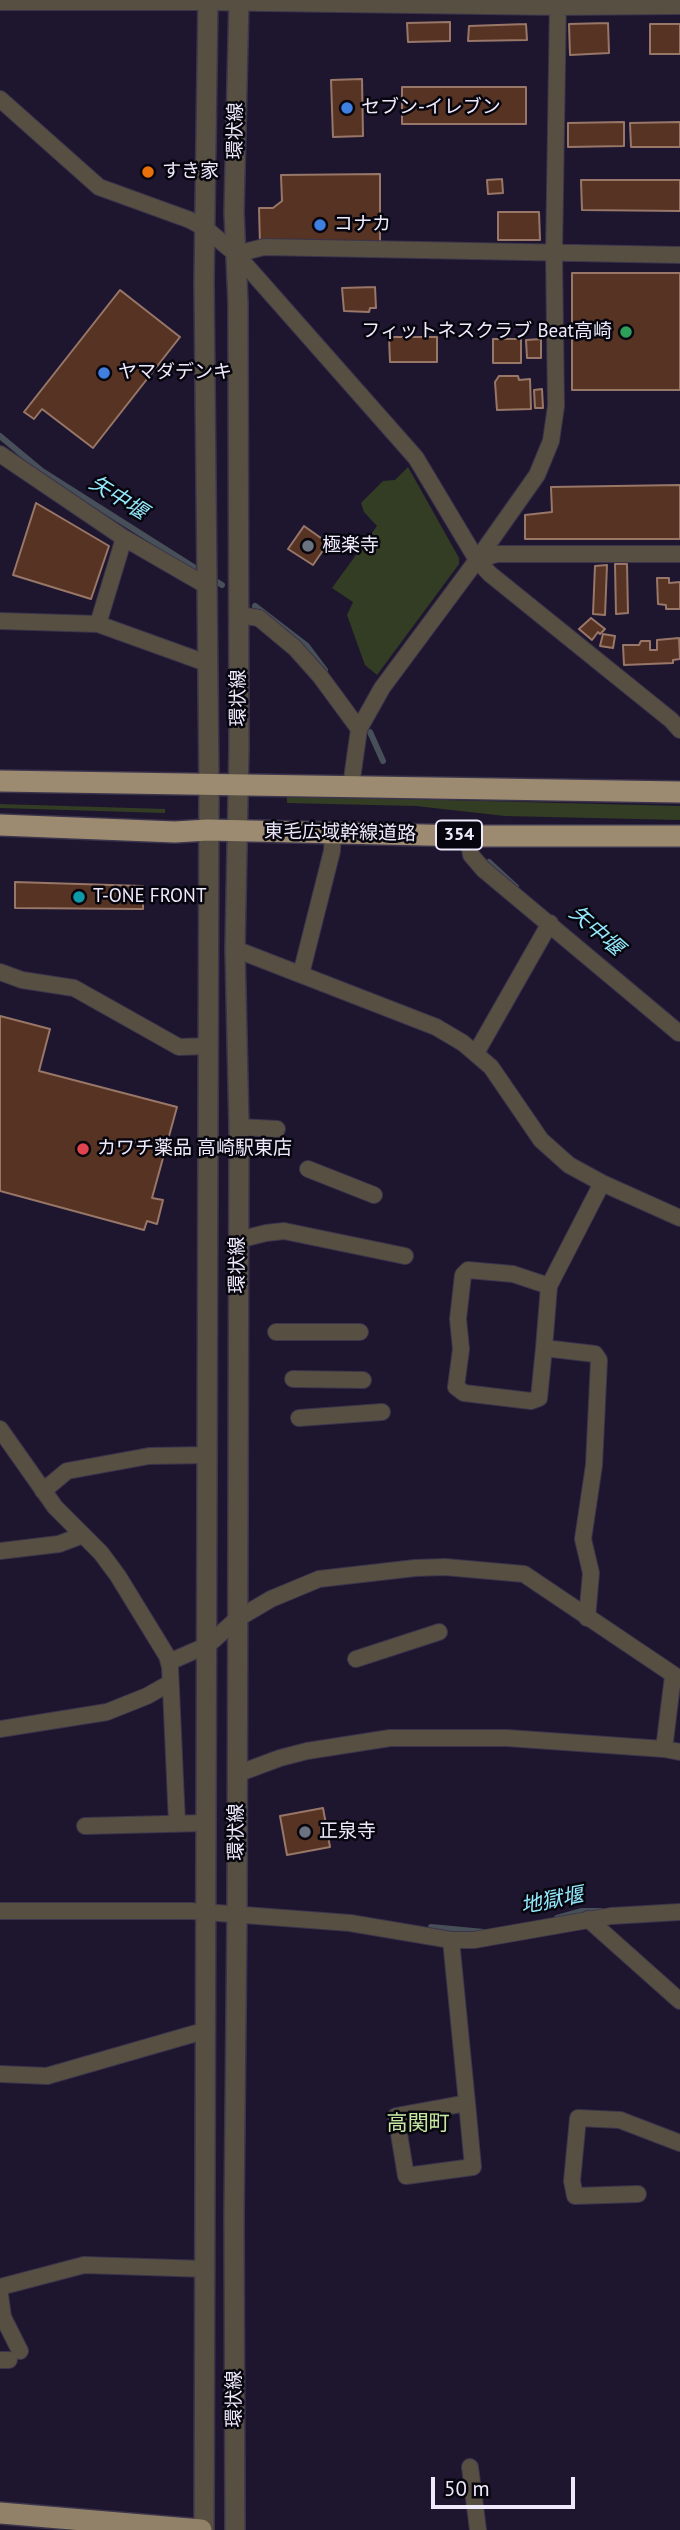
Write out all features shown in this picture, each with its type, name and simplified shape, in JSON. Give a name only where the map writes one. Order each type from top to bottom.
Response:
[{"type":"highway","points":[[0,781],[680,792]]},
{"type":"highway","name":"東毛広域幹線道路","points":[[0,825],[175,832],[208,830],[468,836],[680,836]]},
{"type":"main road","points":[[0,2513],[203,2530]]},
{"type":"street","name":"環状線","points":[[203,2530],[208,2030],[205,1823],[208,1645],[208,1]]},
{"type":"street","points":[[0,2],[239,1],[680,6]]},
{"type":"street","name":"環状線","points":[[235,2530],[239,1128],[235,949],[239,615],[238,303],[234,212],[239,1]]},
{"type":"street","points":[[351,786],[359,729],[382,688],[537,475],[551,441],[556,406],[554,254],[557,4]]},
{"type":"street","points":[[0,99],[99,187],[180,216],[206,229],[236,254],[415,458],[477,560],[680,730]]},
{"type":"street","points":[[236,254],[264,247],[680,255]]},
{"type":"street","points":[[2,460],[124,538],[207,586]]},
{"type":"street","points":[[97,624],[124,538]]},
{"type":"street","points":[[477,560],[497,554],[680,554]]},
{"type":"street","points":[[239,615],[259,618],[295,648],[320,676],[359,729]]},
{"type":"street","points":[[0,621],[97,624],[209,664]]},
{"type":"street","points":[[301,974],[332,851],[332,833]]},
{"type":"street","points":[[468,836],[471,855],[483,869],[678,1033]]},
{"type":"street","points":[[476,1053],[550,923]]},
{"type":"street","points":[[235,949],[436,1027],[476,1053],[491,1067],[541,1140],[569,1165],[680,1218]]},
{"type":"street","points":[[0,972],[22,980],[74,988],[178,1047],[208,1046]]},
{"type":"street","points":[[239,1128],[277,1129]]},
{"type":"street","points":[[308,1169],[374,1195]]},
{"type":"street","points":[[549,1286],[513,1274],[468,1270],[463,1275],[458,1319],[461,1349],[456,1387],[464,1393],[531,1401],[539,1398],[549,1286],[602,1183]]},
{"type":"street","points":[[238,1240],[284,1231],[405,1256]]},
{"type":"street","points":[[276,1332],[360,1332]]},
{"type":"street","points":[[544,1348],[595,1354],[599,1360],[594,1465],[583,1539],[590,1573],[587,1618]]},
{"type":"street","points":[[293,1379],[362,1380]]},
{"type":"street","points":[[299,1418],[382,1412]]},
{"type":"street","points":[[0,1429],[43,1491],[101,1553],[118,1576],[167,1656],[177,1824]]},
{"type":"street","points":[[43,1491],[66,1471],[149,1457],[208,1455]]},
{"type":"street","points":[[0,1551],[60,1544],[83,1535]]},
{"type":"street","points":[[169,1662],[208,1645],[237,1619],[271,1599],[318,1579],[445,1567],[524,1574],[677,1678],[672,1751],[508,1738],[390,1738],[307,1751],[237,1774]]},
{"type":"street","points":[[356,1660],[439,1632]]},
{"type":"street","points":[[0,1729],[107,1712],[148,1696],[170,1683]]},
{"type":"street","points":[[85,1826],[205,1823]]},
{"type":"street","points":[[0,1911],[206,1912],[350,1923],[451,1940],[496,1938],[611,1916],[680,1912]]},
{"type":"street","points":[[588,1919],[680,2001]]},
{"type":"street","points":[[451,1940],[467,2103],[473,2167],[406,2176],[396,2116],[467,2103]]},
{"type":"street","points":[[0,2074],[47,2076],[208,2030]]},
{"type":"street","points":[[638,2194],[575,2196],[572,2180],[578,2118],[620,2120],[680,2143]]},
{"type":"street","points":[[0,2287],[84,2265],[206,2269]]},
{"type":"street","points":[[0,2295],[10,2357]]},
{"type":"street","points":[[470,2467],[478,2530]]},
{"type":"green space","points":[[408,467],[459,558],[459,564],[377,675],[365,665],[347,615],[353,602],[332,588],[377,526],[364,512],[361,503],[383,481],[395,480]]},
{"type":"green space","points":[[287,796],[680,806],[680,820],[505,816],[416,806],[287,803]]},
{"type":"green space","points":[[0,804],[165,809],[165,813],[0,808]]},
{"type":"building","points":[[450,22],[450,41],[408,42],[407,23]]},
{"type":"building","points":[[608,23],[609,53],[570,55],[569,24]]},
{"type":"building","points":[[526,24],[527,40],[468,41],[469,26]]},
{"type":"building","points":[[650,24],[680,24],[680,54],[650,54]]},
{"type":"building","name":"セブン-イレブン","points":[[362,79],[363,136],[333,137],[331,80]]},
{"type":"building","points":[[402,87],[526,87],[526,124],[402,124]]},
{"type":"building","points":[[624,122],[624,146],[568,147],[568,123]]},
{"type":"building","points":[[680,122],[680,147],[631,147],[630,123]]},
{"type":"building","name":"コナカ","points":[[380,174],[380,242],[260,244],[259,208],[273,208],[282,201],[281,175]]},
{"type":"building","points":[[502,179],[503,193],[488,194],[487,180]]},
{"type":"building","points":[[581,180],[680,180],[680,211],[582,210]]},
{"type":"building","points":[[498,212],[539,212],[540,240],[498,240]]},
{"type":"building","name":"フィットネスクラブ Beat高崎","points":[[572,273],[680,273],[680,390],[572,390]]},
{"type":"building","points":[[375,287],[376,308],[370,308],[369,312],[344,311],[342,288]]},
{"type":"building","name":"ヤマダデンキ","points":[[120,290],[180,337],[93,448],[42,409],[34,419],[24,412]]},
{"type":"building","points":[[389,337],[437,337],[437,362],[390,362]]},
{"type":"building","points":[[493,339],[521,339],[521,363],[493,363]]},
{"type":"building","points":[[541,339],[541,358],[527,358],[526,340]]},
{"type":"building","points":[[499,376],[530,379],[531,409],[497,410],[495,382]]},
{"type":"building","points":[[542,389],[543,408],[535,408],[534,390]]},
{"type":"building","points":[[680,485],[680,539],[525,539],[525,515],[552,512],[551,487]]},
{"type":"building","points":[[36,503],[109,546],[91,599],[13,575]]},
{"type":"building","name":"極楽寺","points":[[304,526],[328,543],[313,565],[288,549]]},
{"type":"building","points":[[615,564],[627,564],[628,613],[616,614]]},
{"type":"building","points":[[607,565],[605,615],[593,614],[595,566]]},
{"type":"building","points":[[657,578],[669,578],[669,583],[680,582],[680,609],[666,609],[666,605],[658,604]]},
{"type":"building","points":[[591,618],[605,629],[600,634],[598,632],[592,640],[579,629]]},
{"type":"building","points":[[603,634],[615,636],[613,648],[600,646]]},
{"type":"building","points":[[679,638],[680,659],[673,660],[673,663],[624,665],[623,645],[639,645],[641,641],[650,641],[650,650],[657,650],[657,640]]},
{"type":"building","name":"T-ONE FRONT","points":[[15,882],[143,886],[143,909],[15,908]]},
{"type":"building","name":"カワチ薬品 高崎駅東店","points":[[0,1016],[50,1029],[39,1071],[177,1107],[152,1198],[163,1200],[157,1224],[147,1221],[144,1230],[0,1191]]},
{"type":"building","name":"正泉寺","points":[[323,1808],[330,1847],[287,1855],[280,1816]]},
{"type":"waterway","name":"矢中堰","points":[[0,436],[42,471],[222,585]]},
{"type":"waterway","name":"矢中堰","points":[[255,606],[307,646],[325,670]]},
{"type":"waterway","name":"矢中堰","points":[[370,732],[383,761]]},
{"type":"waterway","name":"矢中堰","points":[[489,862],[516,887]]},
{"type":"waterway","name":"地獄堰","points":[[557,1918],[582,1911],[601,1911]]},
{"type":"waterway","name":"地獄堰","points":[[431,1927],[484,1932]]},
{"type":"place","name":"セブン-イレブン","points":[[347,108]]},
{"type":"place","name":"すき家","points":[[148,172]]},
{"type":"place","name":"コナカ","points":[[320,225]]},
{"type":"place","name":"フィットネスクラブ Beat高崎","points":[[626,332]]},
{"type":"place","name":"ヤマダデンキ","points":[[104,373]]},
{"type":"place","name":"極楽寺","points":[[308,546]]},
{"type":"place","name":"T-ONE FRONT","points":[[79,897]]},
{"type":"place","name":"カワチ薬品 高崎駅東店","points":[[83,1149]]},
{"type":"place","name":"正泉寺","points":[[305,1832]]},
{"type":"district","name":"高関町","points":[[418,2124]]}]
